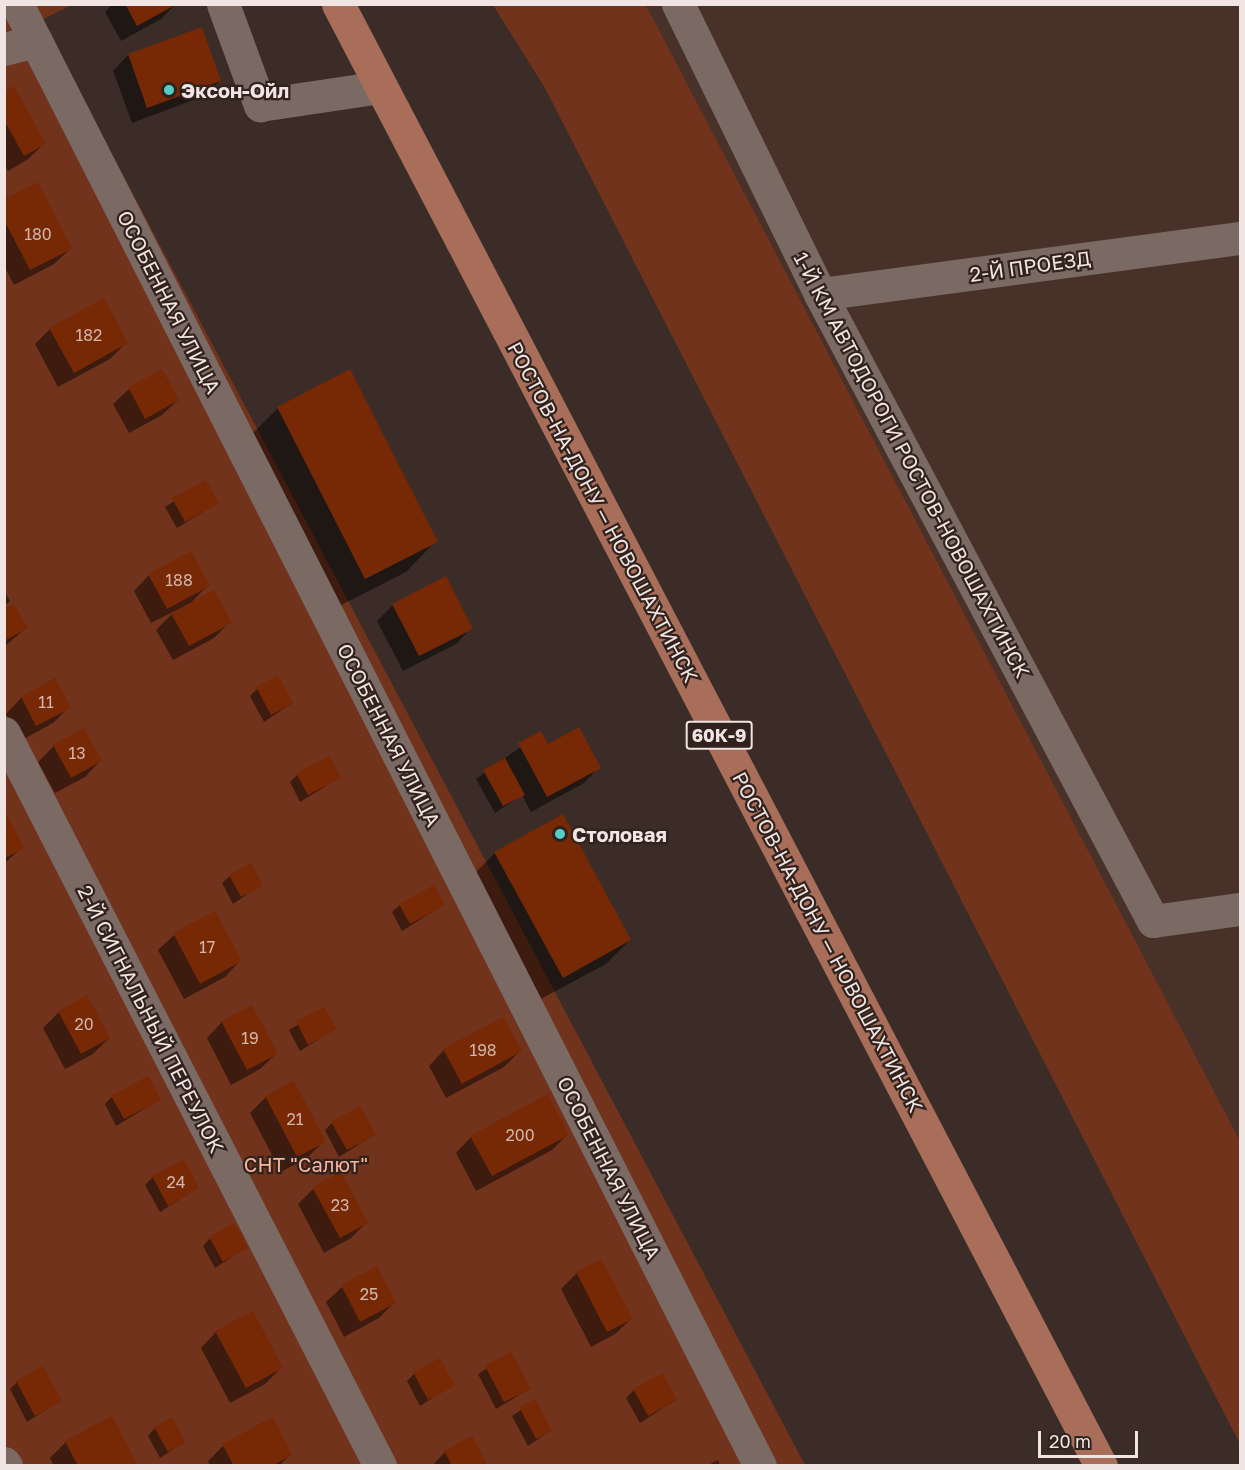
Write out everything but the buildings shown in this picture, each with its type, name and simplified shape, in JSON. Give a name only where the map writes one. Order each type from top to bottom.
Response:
[{"type":"main road","name":"РОСТОВ-НА-ДОНУ — НОВОШАХТИНСК","points":[[338,4],[1101,1466]]},
{"type":"street","name":"ОСОБЕННАЯ УЛИЦА","points":[[16,4],[760,1466]]},
{"type":"street","points":[[223,4],[260,105],[381,87]]},
{"type":"street","name":"1-Й КМ АВТОДОРОГИ РОСТОВ-НОВОШАХТИНСК","points":[[678,4],[820,294],[1153,921],[1240,909]]},
{"type":"street","points":[[4,49],[36,41]]},
{"type":"street","name":"2-Й ПРОЕЗД","points":[[820,294],[1240,238]]},
{"type":"street","name":"2-Й СИГНАЛЬНЫЙ ПЕРЕУЛОК","points":[[4,733],[380,1466]]},
{"type":"shaded area","points":[[646,5],[1240,5],[1240,1141]]},
{"type":"green space","name":"СНТ \"Салют\"","points":[[74,4],[41,20],[805,1465],[5,1466],[4,5]]},
{"type":"green space","points":[[493,5],[646,5],[1240,1141],[1240,1444],[545,88]]},
{"type":"place","name":"Эксон-Ойл","points":[[169,90]]},
{"type":"place","name":"Столовая","points":[[560,834]]}]
